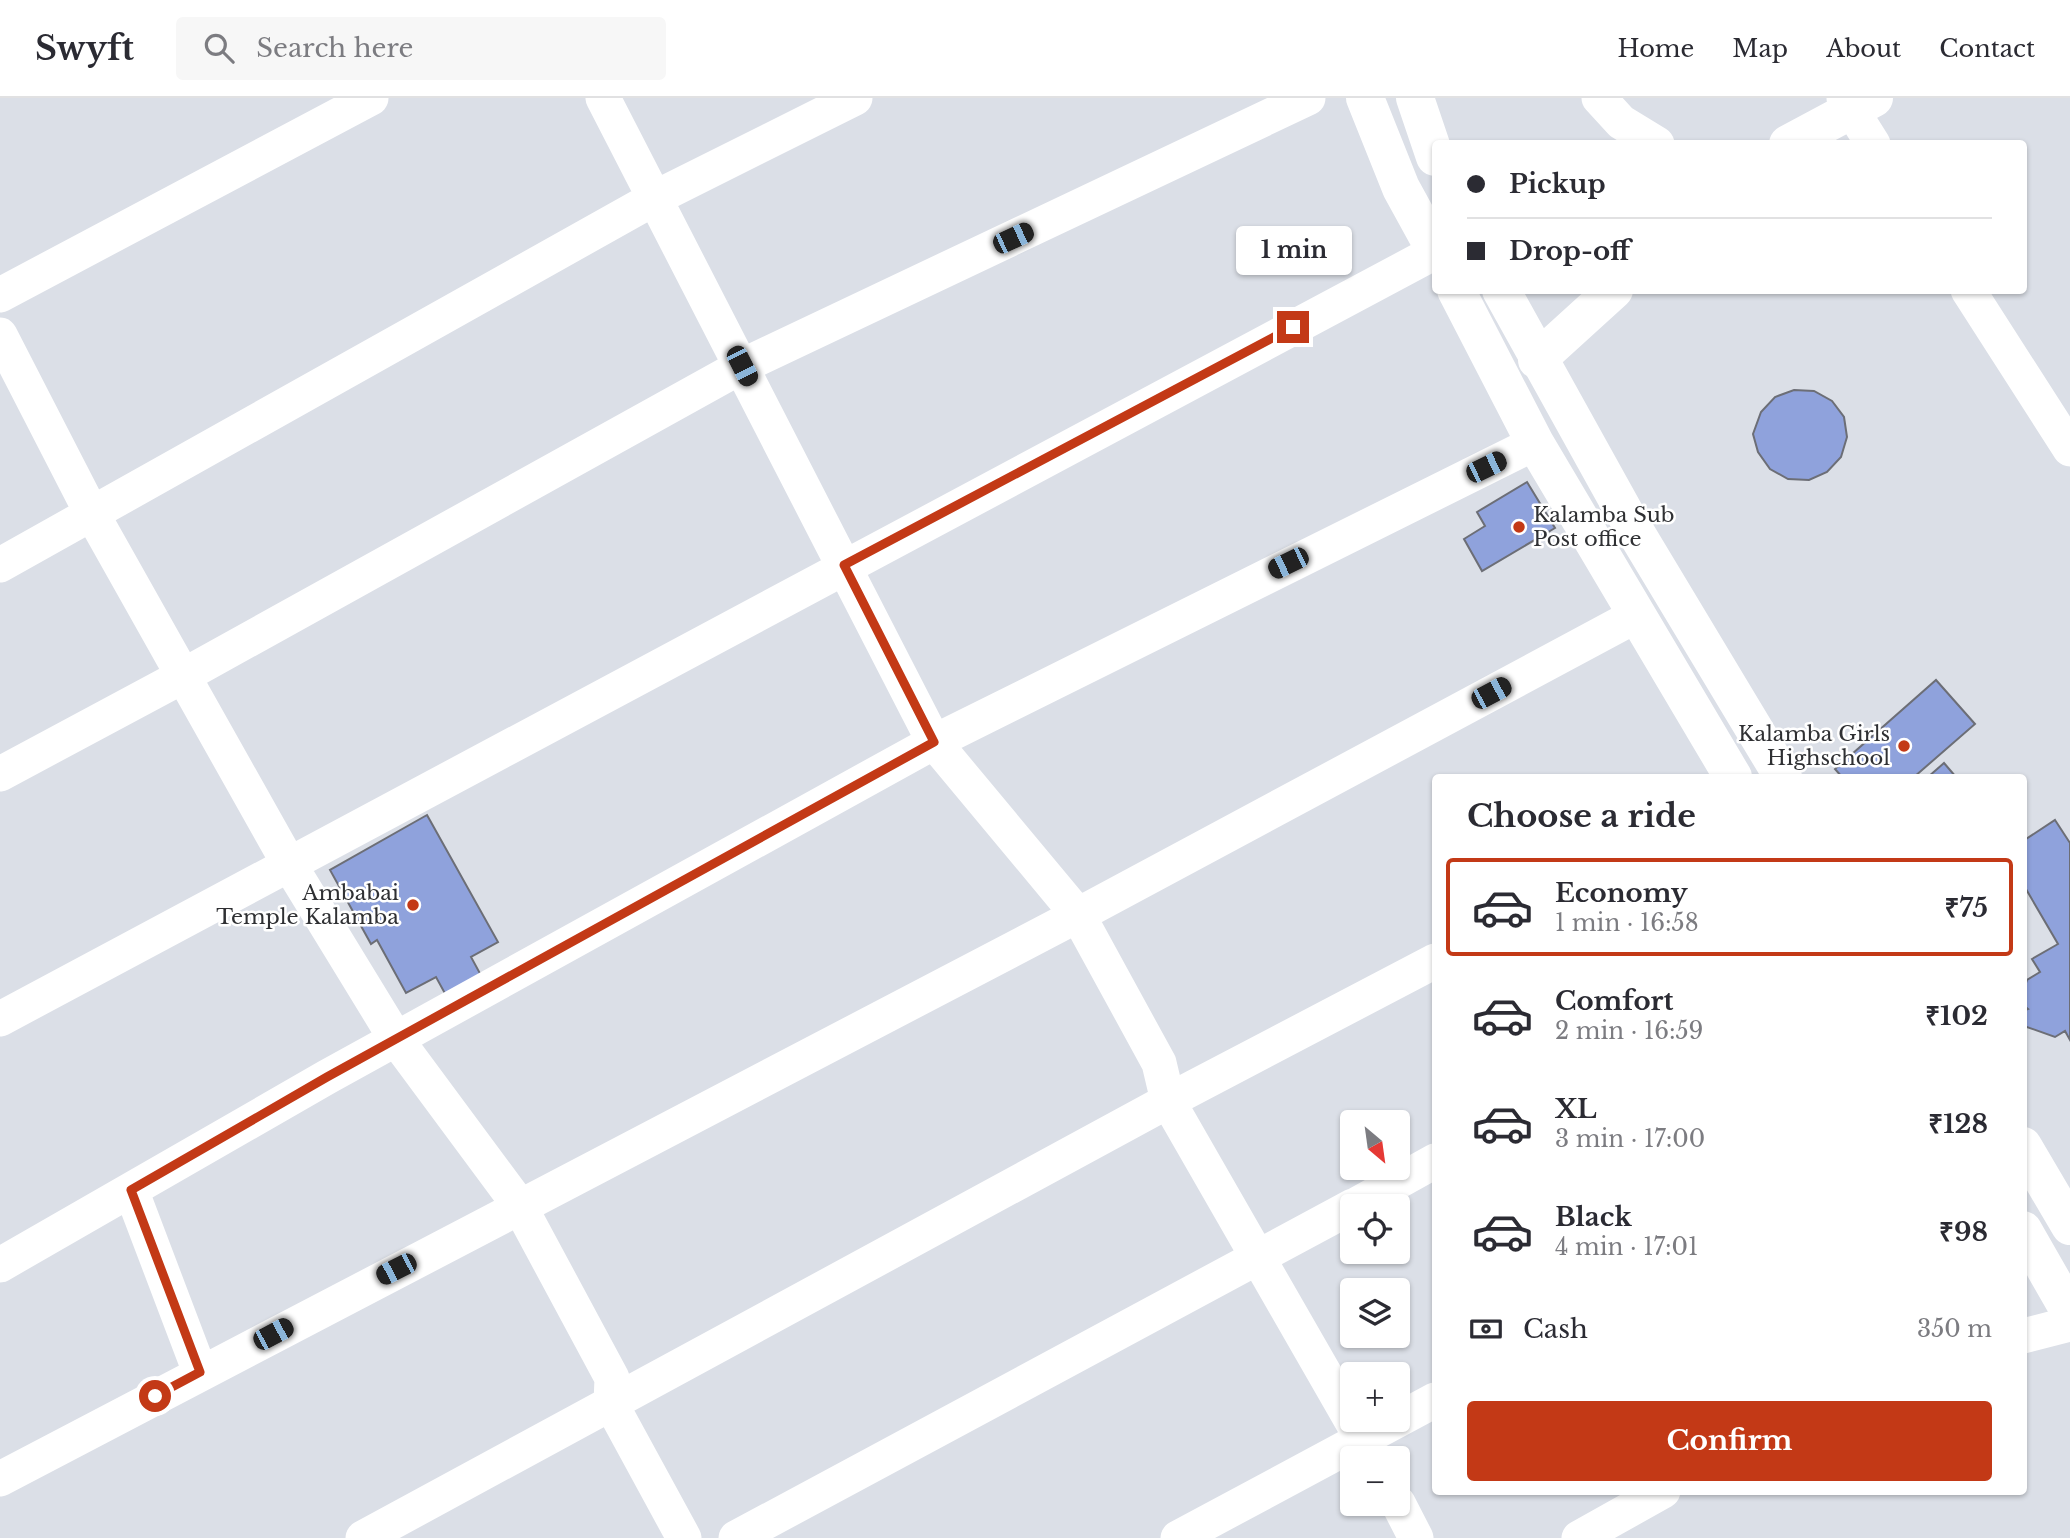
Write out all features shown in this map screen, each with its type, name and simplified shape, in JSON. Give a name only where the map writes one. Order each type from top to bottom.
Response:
[{"type":"main road","points":[[1365,98],[1401,188],[1432,245]]},
{"type":"main road","points":[[1415,98],[1432,148]]},
{"type":"main road","points":[[1794,140],[1856,102]]},
{"type":"main road","points":[[1458,294],[1535,443],[1731,774]]},
{"type":"main road","points":[[1503,294],[1537,360],[1632,526],[1781,774]]},
{"type":"main road","points":[[1537,360],[1610,294]]},
{"type":"main road","points":[[2027,1153],[2070,1226]]},
{"type":"main road","points":[[2027,1237],[2070,1312]]},
{"type":"street","points":[[0,295],[371,98]]},
{"type":"street","points":[[603,98],[934,742],[1078,915],[1159,1063],[1168,1101],[1367,1446]]},
{"type":"street","points":[[0,565],[655,198],[855,98]]},
{"type":"street","points":[[0,774],[183,676],[742,366],[1308,98]]},
{"type":"street","points":[[1599,98],[1621,122],[1650,140]]},
{"type":"street","points":[[1856,102],[1871,140]]},
{"type":"street","points":[[0,1019],[1432,253]]},
{"type":"street","points":[[1971,294],[2070,449]]},
{"type":"street","points":[[0,335],[91,512],[289,864],[396,1040],[519,1205],[612,1378],[611,1404],[684,1538]]},
{"type":"street","points":[[0,1265],[396,1040],[934,742],[1535,443]]},
{"type":"street","points":[[0,1479],[519,1205],[1078,915],[1637,615]]},
{"type":"street","points":[[363,1538],[1168,1101],[1432,963]]},
{"type":"street","points":[[1375,1194],[1432,1163]]},
{"type":"street","points":[[131,1190],[200,1372]]},
{"type":"street","points":[[736,1538],[1340,1213]]},
{"type":"street","points":[[2027,1335],[2070,1324]]},
{"type":"street","points":[[1371,1446],[1432,1402]]},
{"type":"street","points":[[1178,1538],[1340,1461]]},
{"type":"street","points":[[1579,1538],[1656,1495]]},
{"type":"street","points":[[1405,1516],[1416,1538]]},
{"type":"building","points":[[1794,390],[1814,391],[1832,401],[1844,417],[1847,437],[1841,457],[1827,472],[1809,480],[1788,479],[1770,469],[1758,452],[1753,434],[1761,412],[1775,397]]},
{"type":"building","name":"Kalamba Sub Post office","points":[[1527,482],[1555,528],[1482,571],[1464,539],[1485,526],[1477,512]]},
{"type":"building","name":"Kalamba Girls Highschool","points":[[1936,680],[1975,724],[1917,774],[1839,774],[1835,769]]},
{"type":"building","points":[[1944,763],[1953,774],[1931,774]]},
{"type":"building","name":"Ambabai Temple Kalamba","points":[[427,815],[498,942],[471,957],[483,979],[448,999],[436,977],[406,993],[377,940],[371,944],[330,870]]},
{"type":"building","points":[[2055,820],[2070,843],[2070,1040],[2065,1031],[2055,1037],[2027,1027],[2027,980],[2040,972],[2032,959],[2058,944],[2027,891],[2027,838]]},
{"type":"place","name":"Kalamba Sub Post office","points":[[1519,527]]},
{"type":"place","name":"Kalamba Girls Highschool","points":[[1904,746]]},
{"type":"place","name":"Ambabai Temple Kalamba","points":[[413,905]]},
{"type":"route","points":[[155,1396],[200,1372],[131,1190],[327,1077],[934,742],[844,565],[1293,327]]}]
